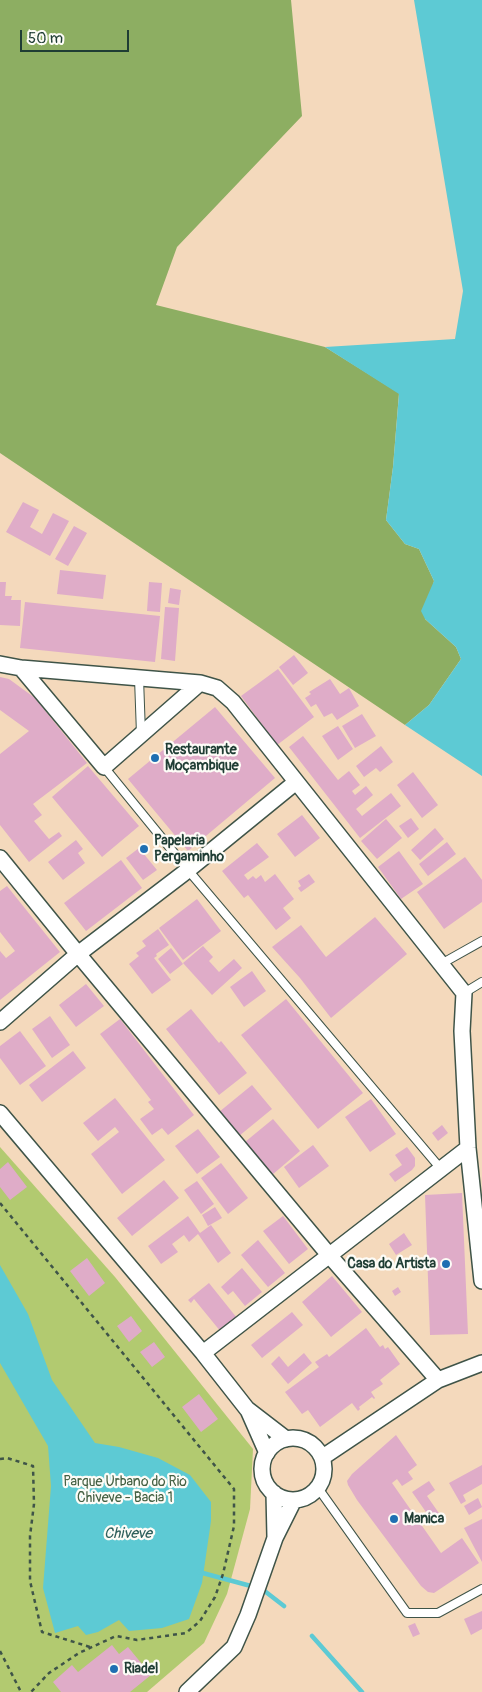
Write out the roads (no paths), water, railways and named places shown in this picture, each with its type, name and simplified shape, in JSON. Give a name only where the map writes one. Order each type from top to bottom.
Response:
[{"type":"street","points":[[0,664],[22,668],[200,683],[217,688],[233,702],[464,993],[462,1031],[468,1148],[482,1280]]},
{"type":"street","points":[[22,668],[104,767],[200,683]]},
{"type":"street","points":[[0,1022],[78,954],[188,870],[296,782]]},
{"type":"street","points":[[0,858],[329,1255],[438,1380]]},
{"type":"street","points":[[0,1113],[203,1353],[247,1409],[266,1453]]},
{"type":"street","points":[[203,1353],[468,1148]]},
{"type":"street","points":[[323,1457],[438,1380],[482,1363]]},
{"type":"street","points":[[247,1409],[286,1438]]},
{"type":"street","points":[[286,1438],[301,1438],[314,1445],[323,1457],[325,1468],[323,1478],[318,1488],[308,1497],[294,1500],[283,1499],[274,1494],[265,1482],[262,1467],[266,1453],[275,1444],[286,1438]]},
{"type":"street","points":[[274,1494],[275,1538]]},
{"type":"street","points":[[187,1692],[234,1646],[248,1616],[275,1538],[294,1500]]},
{"type":"lane","points":[[140,678],[141,736]]},
{"type":"lane","points":[[104,767],[188,870],[441,1169]]},
{"type":"lane","points":[[441,964],[482,941]]},
{"type":"lane","points":[[464,993],[482,982]]},
{"type":"lane","points":[[318,1488],[407,1613],[438,1613],[482,1589]]},
{"type":"water","points":[[414,0],[482,0],[482,776],[405,725],[429,705],[461,659],[456,647],[425,619],[421,611],[434,581],[419,549],[405,544],[386,520],[393,467],[399,394],[325,347],[455,339],[463,291]]},
{"type":"water","name":"Chiveve","points":[[0,1265],[28,1314],[52,1380],[95,1443],[119,1447],[158,1458],[190,1475],[211,1502],[211,1521],[202,1583],[189,1619],[162,1628],[129,1631],[119,1620],[98,1632],[86,1635],[78,1626],[55,1633],[43,1588],[51,1486],[48,1446],[0,1363]]},
{"type":"waterway","points":[[199,1572],[262,1589],[284,1606]]},
{"type":"waterway","points":[[312,1636],[362,1692]]},
{"type":"place","name":"Restaurante Moçambique","points":[[155,758]]},
{"type":"place","name":"Papelaria Pergaminho","points":[[144,849]]},
{"type":"place","name":"Casa do Artista","points":[[446,1264]]},
{"type":"place","name":"Manica","points":[[394,1519]]},
{"type":"place","name":"Riadel","points":[[114,1669]]},
{"type":"park label","name":"Parque Urbano do Rio Chiveve - Bacia 1","points":[[125,1490]]}]
